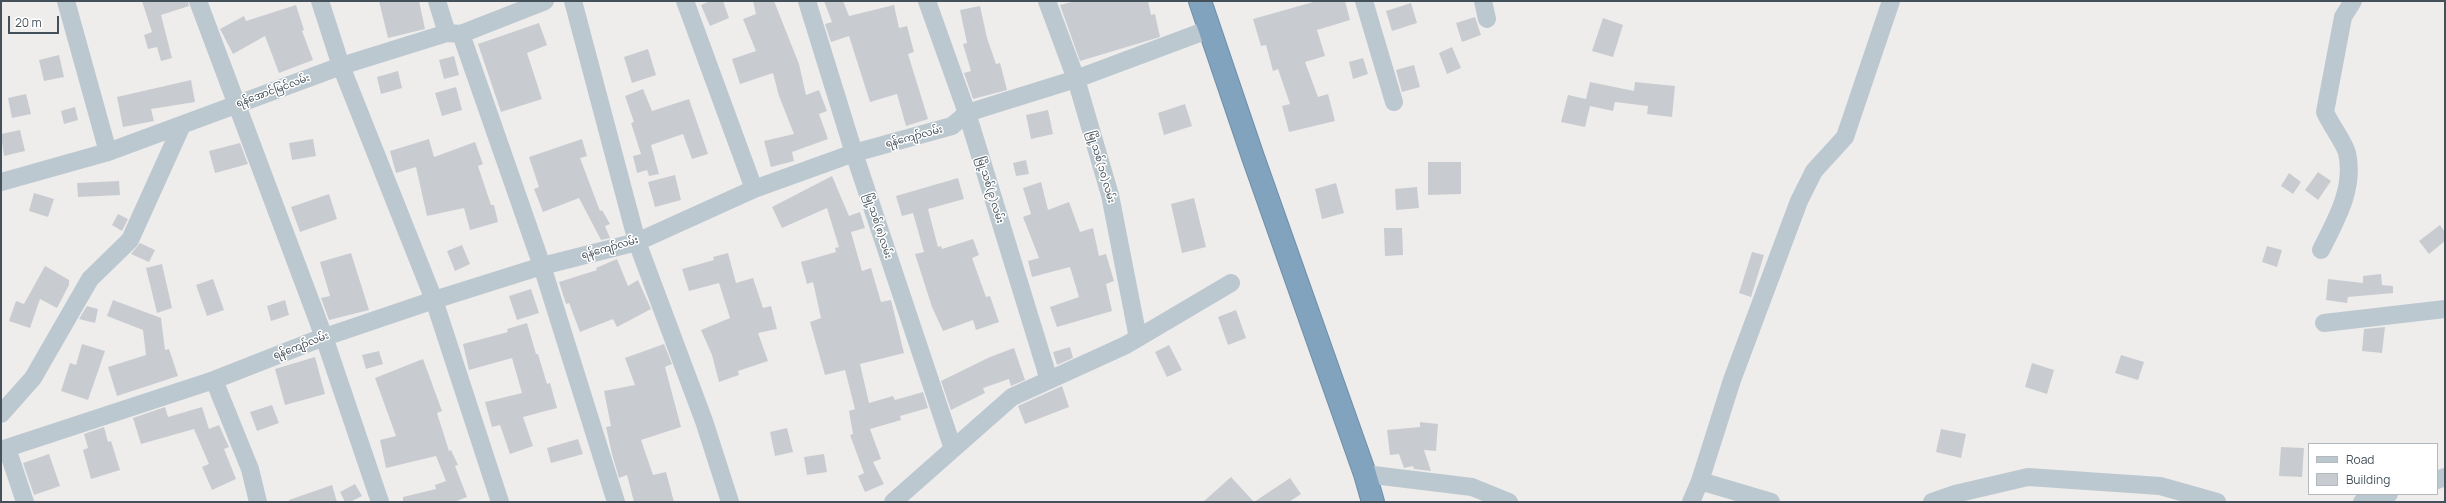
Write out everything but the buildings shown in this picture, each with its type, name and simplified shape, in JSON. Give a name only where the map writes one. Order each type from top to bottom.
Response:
[{"type":"highway","points":[[1200,1],[1253,157],[1365,474],[1373,502]]},
{"type":"street","points":[[66,1],[108,152]]},
{"type":"street","points":[[198,1],[235,105],[324,337],[380,502]]},
{"type":"street","points":[[320,1],[341,66],[434,300],[500,502]]},
{"type":"street","points":[[437,1],[454,33],[542,266],[616,502]]},
{"type":"street","name":"ရန်အောင်မြင်လမ်း","points":[[1,182],[108,152],[341,66],[454,33],[545,1]]},
{"type":"street","points":[[574,1],[637,242],[704,421],[730,502]]},
{"type":"street","points":[[685,1],[754,189]]},
{"type":"street","name":"မြို့သစ်(၈)လမ်း","points":[[807,1],[854,154],[953,449]]},
{"type":"street","name":"မြို့သစ်(၉)လမ်း","points":[[927,1],[967,112],[1049,380]]},
{"type":"street","name":"မြို့သစ်(၁၀)လမ်း","points":[[1048,1],[1076,79],[1110,195],[1138,338]]},
{"type":"street","points":[[1364,1],[1394,102]]},
{"type":"street","points":[[1483,1],[1487,19]]},
{"type":"street","points":[[1691,502],[1700,481],[1732,380],[1799,201],[1814,171],[1845,137],[1892,1]]},
{"type":"street","points":[[2321,250],[2343,207],[2349,173],[2347,152],[2325,112],[2343,17],[2353,1]]},
{"type":"street","name":"ရန်ကျော်လမ်း","points":[[4,449],[214,380],[324,337],[434,300],[542,266],[637,242],[754,189],[854,154],[952,126],[967,112],[1076,79],[1210,29]]},
{"type":"street","points":[[1,414],[33,378],[90,279],[130,240],[182,125]]},
{"type":"street","points":[[894,502],[1012,397],[1138,338],[1231,283]]},
{"type":"street","points":[[2324,324],[2445,309]]},
{"type":"street","points":[[214,380],[250,469],[258,502]]},
{"type":"street","points":[[4,449],[25,502]]},
{"type":"street","points":[[1365,474],[1472,487],[1503,498],[1509,502]]},
{"type":"street","points":[[1932,502],[1955,494],[2028,477],[2160,486],[2217,502]]},
{"type":"street","points":[[1700,481],[1771,502]]},
{"type":"street","points":[[2362,502],[2386,495]]}]
